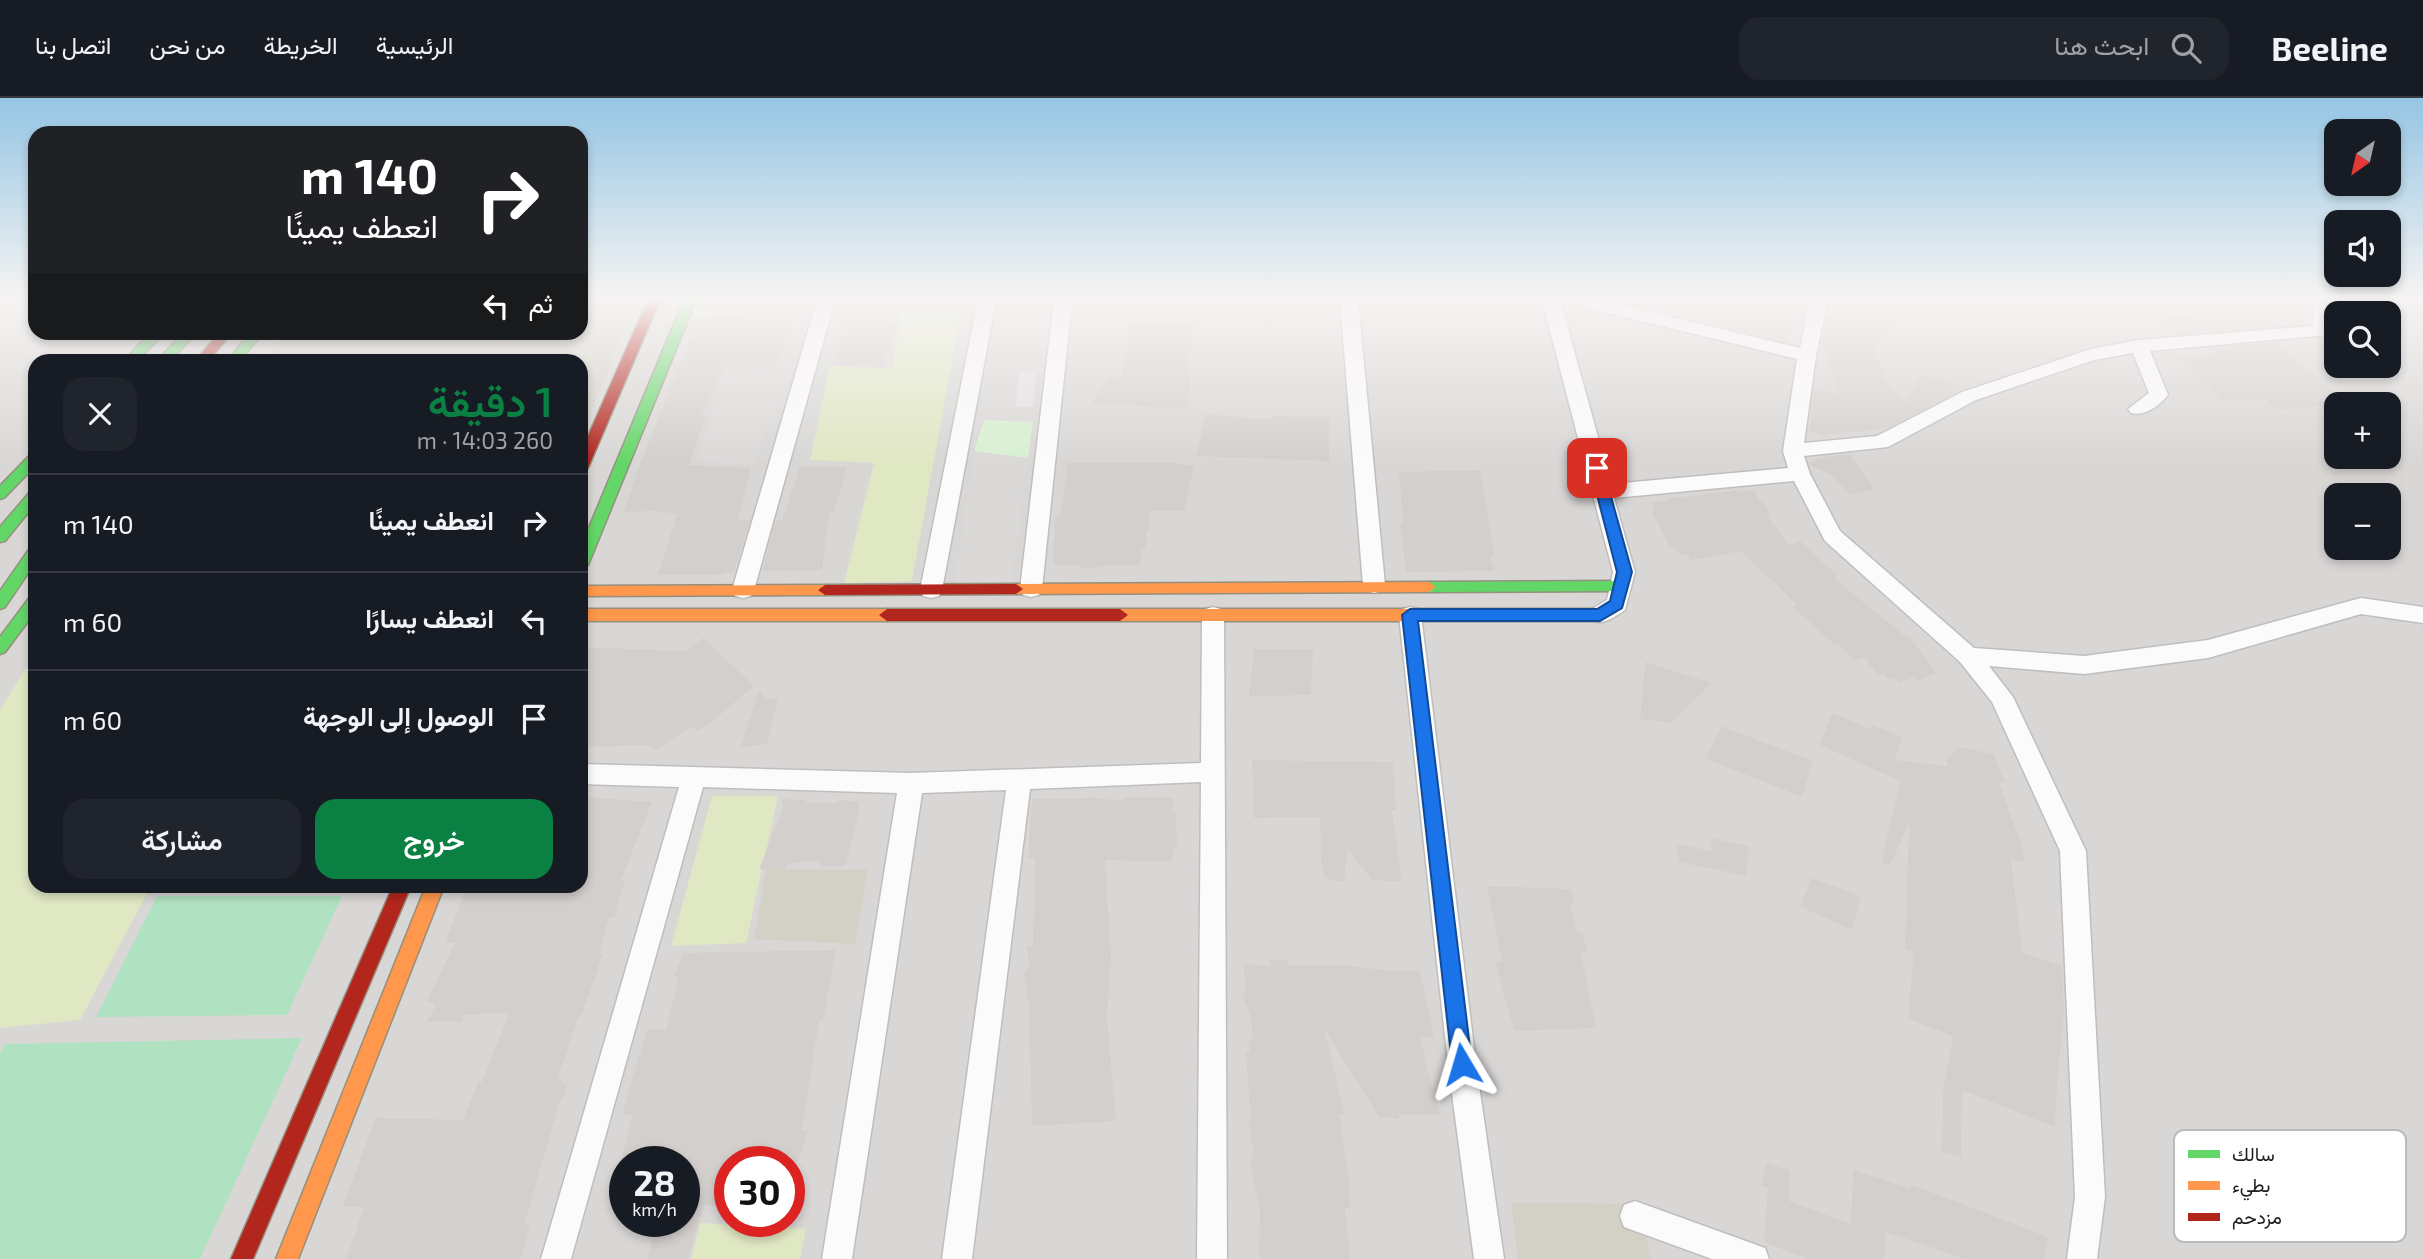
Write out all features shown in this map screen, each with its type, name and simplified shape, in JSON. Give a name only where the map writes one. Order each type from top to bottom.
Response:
[{"type":"street","points":[[589,433],[628,354]]},
{"type":"street","points":[[588,548],[668,354]]},
{"type":"street","points":[[743,590],[810,354]]},
{"type":"street","points":[[931,590],[977,354]]},
{"type":"street","points":[[1031,589],[1057,354]]},
{"type":"street","points":[[1354,354],[1374,585]]},
{"type":"street","points":[[588,615],[1600,615],[1617,604],[1624,572],[1566,354]]},
{"type":"street","points":[[1800,354],[1807,356],[1796,463],[1832,536],[1968,656],[2001,697],[2073,851],[2090,1197],[2082,1259]]},
{"type":"street","points":[[1603,492],[1796,463],[1881,442],[1969,396],[2095,354]]},
{"type":"street","points":[[2138,408],[2159,395],[2142,354]]},
{"type":"street","points":[[0,494],[28,465]]},
{"type":"street","points":[[0,537],[28,503]]},
{"type":"street","points":[[0,603],[28,562]]},
{"type":"street","points":[[588,591],[1374,585],[1621,586]]},
{"type":"street","points":[[1968,656],[2084,665],[2208,649],[2361,606],[2423,615]]},
{"type":"street","points":[[0,648],[28,610]]},
{"type":"street","points":[[1212,1259],[1213,615]]},
{"type":"street","points":[[1410,615],[1462,1064],[1489,1259]]},
{"type":"street","points":[[588,774],[911,783],[1213,772]]},
{"type":"street","points":[[556,1259],[694,775]]},
{"type":"street","points":[[957,1259],[1019,781]]},
{"type":"street","points":[[837,1259],[911,783]]},
{"type":"street","points":[[242,1259],[399,893]]},
{"type":"street","points":[[287,1259],[432,893]]},
{"type":"street","points":[[1635,1216],[1754,1259]]},
{"type":"shaded area","points":[[0,354],[28,354],[28,893],[588,893],[588,354],[2324,354],[2324,378],[2401,378],[2401,354],[2423,354],[2423,1259],[0,1259]]},
{"type":"shaded area","points":[[588,354],[615,354],[588,419]]},
{"type":"shaded area","points":[[728,367],[787,371],[754,465],[696,462]]},
{"type":"shaded area","points":[[1020,371],[1036,372],[1033,407],[1016,406]]},
{"type":"shaded area","points":[[974,453],[1028,458],[1011,583],[955,585]]},
{"type":"shaded area","points":[[766,869],[868,870],[855,944],[754,939]]},
{"type":"shaded area","points":[[1511,1202],[1639,1204],[1651,1259],[1518,1259]]},
{"type":"green space","points":[[894,354],[953,354],[912,581],[844,583],[874,463],[810,460],[830,366],[892,369]]},
{"type":"green space","points":[[984,420],[1033,422],[1028,458],[974,451]]},
{"type":"green space","points":[[28,665],[28,893],[147,893],[80,1020],[0,1028],[0,710]]},
{"type":"green space","points":[[712,796],[778,796],[746,943],[671,946]]},
{"type":"green space","points":[[157,896],[342,896],[287,1015],[96,1017]]},
{"type":"green space","points":[[302,1038],[200,1259],[0,1259],[0,1053],[5,1044]]},
{"type":"green space","points":[[700,1223],[714,1224],[714,1237],[804,1237],[800,1259],[691,1259],[696,1237],[700,1237]]},
{"type":"building","points":[[684,354],[781,354],[778,363],[727,363],[701,416],[706,416],[689,465],[751,468],[738,520],[750,520],[734,572],[722,575],[658,575],[677,514],[656,511],[624,512],[638,469]]},
{"type":"building","points":[[837,354],[887,354],[883,365],[836,364]]},
{"type":"building","points":[[1125,354],[1191,354],[1187,409],[1133,404],[1092,404],[1108,377],[1121,377]]},
{"type":"building","points":[[1826,354],[1877,354],[1886,383],[1906,402],[1921,375],[1954,383],[1951,395],[1891,426],[1823,435],[1809,431],[1814,389],[1839,394]]},
{"type":"building","points":[[2292,354],[2334,392],[2324,392],[2324,406],[2277,410],[2266,400],[2222,401],[2175,355]]},
{"type":"building","points":[[1205,414],[1263,419],[1272,419],[1273,416],[1329,417],[1329,461],[1197,456]]},
{"type":"building","points":[[1849,454],[1875,489],[1850,495],[1831,475],[1809,464],[1820,457]]},
{"type":"building","points":[[1068,463],[1173,463],[1194,466],[1184,511],[1148,511],[1150,530],[1146,531],[1146,550],[1141,550],[1140,566],[1115,565],[1087,569],[1053,565],[1055,518],[1061,515]]},
{"type":"building","points":[[800,466],[847,467],[834,512],[829,512],[822,570],[762,571],[776,520],[782,520]]},
{"type":"building","points":[[1480,470],[1495,557],[1490,557],[1495,571],[1406,572],[1400,524],[1403,524],[1399,472]]},
{"type":"building","points":[[1754,490],[1758,499],[1767,507],[1769,518],[1789,545],[1800,541],[1838,576],[1834,578],[1906,637],[1909,636],[1936,673],[1917,681],[1914,677],[1900,683],[1894,677],[1890,680],[1884,674],[1878,676],[1864,657],[1854,661],[1839,644],[1835,645],[1793,607],[1797,605],[1741,551],[1691,560],[1687,554],[1680,555],[1674,547],[1670,547],[1651,511],[1656,511],[1651,503],[1667,501],[1666,499]]},
{"type":"building","points":[[703,638],[754,686],[708,725],[698,731],[690,727],[656,750],[648,745],[588,747],[588,647],[685,651]]},
{"type":"building","points":[[1254,649],[1313,649],[1311,695],[1249,696]]},
{"type":"building","points":[[1645,662],[1712,683],[1671,723],[1640,719]]},
{"type":"building","points":[[759,690],[767,699],[778,699],[767,744],[740,747]]},
{"type":"building","points":[[1832,713],[1871,729],[1873,725],[1902,737],[1895,760],[1948,766],[1946,760],[1958,747],[1994,754],[2005,783],[1999,782],[2025,862],[2011,859],[2022,952],[2062,966],[2064,1013],[2055,1127],[1962,1090],[1961,1157],[1942,1152],[1943,1091],[1953,1036],[1908,1019],[1914,952],[1905,949],[1909,823],[1890,866],[1881,863],[1900,781],[1820,745]]},
{"type":"building","points":[[1721,726],[1813,761],[1802,797],[1706,759]]},
{"type":"building","points":[[1252,760],[1393,762],[1396,810],[1392,810],[1402,882],[1372,880],[1347,849],[1344,882],[1324,878],[1320,817],[1254,818]]},
{"type":"building","points":[[588,797],[652,802],[621,880],[625,880],[614,917],[609,918],[599,954],[603,954],[581,1017],[578,1017],[558,1079],[567,1085],[566,1093],[559,1104],[524,1225],[530,1225],[521,1259],[346,1259],[364,1207],[343,1207],[375,1118],[463,1120],[478,1082],[482,1082],[509,1013],[463,1015],[462,1022],[427,1022],[436,1004],[427,1001],[455,943],[445,943],[464,893],[588,893]]},
{"type":"building","points":[[1094,798],[1125,801],[1123,798],[1173,798],[1172,812],[1176,813],[1177,848],[1174,849],[1172,862],[1105,860],[1111,956],[1107,1017],[1116,1121],[1032,1126],[1029,1006],[1024,974],[1029,966],[1027,946],[1033,946],[1035,858],[1028,858],[1032,799]]},
{"type":"building","points":[[782,799],[806,800],[807,803],[836,803],[839,800],[859,802],[857,822],[845,866],[819,866],[819,860],[788,864],[784,869],[759,869],[783,808]]},
{"type":"building","points":[[1711,838],[1749,846],[1746,876],[1679,862],[1677,844],[1712,851]]},
{"type":"building","points":[[1811,878],[1861,896],[1852,930],[1801,907]]},
{"type":"building","points":[[1487,886],[1571,889],[1575,903],[1570,905],[1577,931],[1583,933],[1587,953],[1581,953],[1596,1028],[1514,1031],[1495,962],[1502,962]]},
{"type":"building","points":[[836,950],[823,1020],[819,1020],[802,1130],[808,1131],[803,1146],[714,1146],[714,1205],[704,1205],[700,1218],[700,1146],[624,1146],[633,1114],[622,1114],[647,1030],[666,1030],[679,976],[674,976],[683,953]]},
{"type":"building","points":[[1270,960],[1286,960],[1289,966],[1341,965],[1392,971],[1420,971],[1434,1037],[1420,1037],[1439,1115],[1399,1114],[1399,1119],[1379,1117],[1324,1028],[1345,1115],[1339,1114],[1350,1186],[1348,1189],[1351,1208],[1345,1208],[1350,1259],[1259,1259],[1260,1212],[1251,1165],[1253,1150],[1248,1121],[1251,1122],[1246,1053],[1250,1051],[1248,1040],[1253,1039],[1250,1012],[1243,998],[1246,988],[1243,964],[1271,966]]},
{"type":"building","points":[[1766,1163],[1789,1170],[1789,1201],[1851,1224],[1853,1170],[1910,1188],[1910,1184],[2048,1237],[2045,1259],[1966,1259],[1886,1232],[1884,1259],[1807,1259],[1764,1242],[1768,1188],[1761,1186]]},
{"type":"building","points":[[653,1237],[695,1237],[688,1259],[647,1259]]},
{"type":"traffic: fast","points":[[588,548],[668,354]]},
{"type":"traffic: fast","points":[[0,494],[28,465]]},
{"type":"traffic: fast","points":[[0,537],[28,503]]},
{"type":"traffic: fast","points":[[0,603],[28,562]]},
{"type":"traffic: fast","points":[[1429,587],[1621,586]]},
{"type":"traffic: fast","points":[[0,648],[28,610]]},
{"type":"traffic: fast","points":[[1418,615],[1600,615]]},
{"type":"traffic: slow","points":[[1016,589],[1429,587]]},
{"type":"traffic: slow","points":[[588,591],[825,590]]},
{"type":"traffic: slow","points":[[588,615],[887,615]]},
{"type":"traffic: slow","points":[[1120,615],[1418,615]]},
{"type":"traffic: slow","points":[[287,1259],[432,893]]},
{"type":"traffic: jam","points":[[588,452],[630,354]]},
{"type":"traffic: jam","points":[[825,590],[1016,589]]},
{"type":"traffic: jam","points":[[887,615],[1120,615]]},
{"type":"traffic: jam","points":[[242,1259],[399,893]]},
{"type":"route","points":[[1462,1064],[1410,615],[1600,615],[1617,604],[1624,572],[1597,468]]}]
